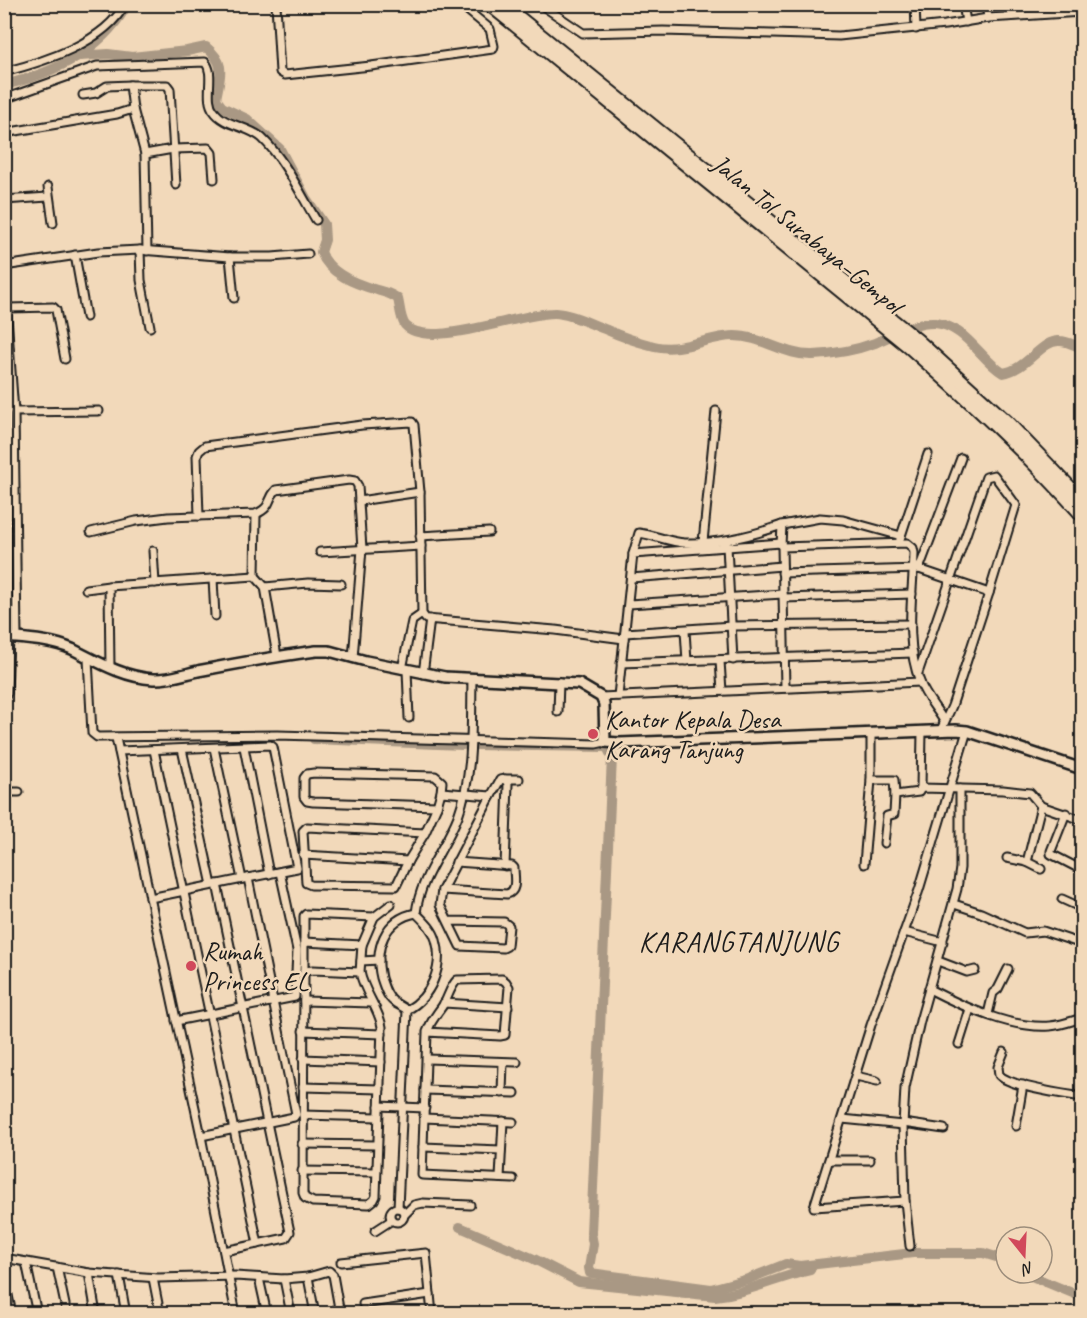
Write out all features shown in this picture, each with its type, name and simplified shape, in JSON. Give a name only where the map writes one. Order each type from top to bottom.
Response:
[{"type":"highway","name":"Jalan Tol Surabaya–Gempol","points":[[489,4],[887,322]]},
{"type":"highway","name":"Jalan Tol Surabaya–Gempol","points":[[502,4],[1008,423],[1083,500]]},
{"type":"highway","name":"Jalan Tol Surabaya–Gempol","points":[[912,343],[1028,456],[1083,515]]},
{"type":"street","points":[[4,72],[38,62],[86,41],[114,19],[125,4]]},
{"type":"street","points":[[276,4],[280,72],[285,75],[381,65],[493,49],[490,28],[460,4]]},
{"type":"street","points":[[540,4],[583,33],[663,31],[839,36],[916,29],[988,18],[1083,12]]},
{"type":"street","points":[[915,4],[916,29]]},
{"type":"street","points":[[963,4],[966,22]]},
{"type":"street","points":[[986,4],[988,18]]},
{"type":"street","points":[[4,99],[97,66],[205,62],[209,69],[210,95],[214,112],[262,138],[279,158],[316,220]]},
{"type":"street","points":[[130,85],[133,109],[145,154],[141,280],[150,327]]},
{"type":"street","points":[[84,95],[96,93],[107,86],[167,85],[170,87],[176,185]]},
{"type":"street","points":[[4,133],[117,114],[133,109]]},
{"type":"street","points":[[145,154],[174,148],[209,148],[212,153],[213,179]]},
{"type":"street","points":[[48,187],[53,223]]},
{"type":"street","points":[[4,200],[48,197]]},
{"type":"street","points":[[4,266],[99,252],[143,251],[230,257],[308,254]]},
{"type":"street","points":[[75,255],[86,316]]},
{"type":"street","points":[[230,257],[234,298]]},
{"type":"street","points":[[4,276],[14,412],[10,638],[6,656],[7,693],[4,699]]},
{"type":"street","points":[[8,309],[52,307],[56,310],[65,359]]},
{"type":"street","points":[[14,412],[99,411]]},
{"type":"street","points":[[703,542],[716,411]]},
{"type":"street","points":[[199,516],[197,456],[205,446],[362,425],[412,422],[420,492],[423,617],[624,636],[732,626],[911,624]]},
{"type":"street","points":[[898,544],[928,454]]},
{"type":"street","points":[[943,725],[920,682],[913,653],[912,594],[916,569],[961,458]]},
{"type":"street","points":[[918,673],[986,477],[994,475],[1016,505],[952,706],[943,725]]},
{"type":"street","points":[[92,532],[136,521],[168,517],[256,514],[268,507],[276,490],[330,482],[355,481],[358,486],[362,549],[353,658]]},
{"type":"street","points":[[359,501],[420,492]]},
{"type":"street","points":[[256,514],[255,576],[265,587],[277,656]]},
{"type":"street","points":[[633,554],[726,543],[782,525],[820,518],[843,520],[901,536]]},
{"type":"street","points":[[782,525],[785,688]]},
{"type":"street","points":[[420,536],[489,532]]},
{"type":"street","points":[[618,696],[633,554],[639,533],[685,543],[782,545],[907,543],[913,548],[916,569]]},
{"type":"street","points":[[726,543],[733,660]]},
{"type":"street","points":[[320,552],[421,546]]},
{"type":"street","points":[[153,551],[155,583]]},
{"type":"street","points":[[631,578],[782,569],[916,569],[989,593]]},
{"type":"street","points":[[86,590],[109,586],[255,576]]},
{"type":"street","points":[[213,579],[215,616]]},
{"type":"street","points":[[265,587],[308,583],[340,584]]},
{"type":"street","points":[[109,586],[110,669]]},
{"type":"street","points":[[629,604],[783,596],[912,594]]},
{"type":"street","points":[[409,718],[404,669],[412,621],[422,614]]},
{"type":"street","points":[[423,674],[430,619]]},
{"type":"street","points":[[685,631],[687,662]]},
{"type":"street","points":[[10,638],[56,644],[110,669],[151,679],[163,679],[277,656],[329,651],[423,674],[472,679],[579,684],[601,697],[920,682]]},
{"type":"street","points":[[621,663],[913,653]]},
{"type":"street","points":[[88,659],[92,733],[97,737],[118,744],[154,750],[270,745],[273,747],[297,867],[150,898]]},
{"type":"street","points":[[720,661],[722,691]]},
{"type":"street","points":[[416,913],[420,890],[453,827],[463,794],[469,768],[472,679]]},
{"type":"street","points":[[558,712],[559,682]]},
{"type":"street","points":[[601,697],[604,705],[605,742]]},
{"type":"street","points":[[118,744],[278,735],[596,744],[871,734],[922,731],[943,725],[1082,766]]},
{"type":"street","points":[[895,795],[919,792],[921,788],[922,731]]},
{"type":"street","points":[[905,1201],[814,1207],[871,1025],[919,890],[936,827],[967,731]]},
{"type":"street","points":[[864,864],[871,780],[871,734]]},
{"type":"street","points":[[118,744],[201,1136],[236,1314]]},
{"type":"street","points":[[244,747],[269,874]]},
{"type":"street","points":[[201,1136],[294,1117],[296,1114],[274,1002],[214,748]]},
{"type":"street","points":[[182,749],[242,1009],[290,1232],[286,1238],[224,1252]]},
{"type":"street","points":[[154,750],[258,1244]]},
{"type":"street","points":[[425,833],[307,827],[303,831],[303,855],[306,883],[310,885],[392,887],[400,882],[408,861],[425,833],[437,806],[442,782],[435,776],[314,773],[307,774],[304,778],[304,797],[307,801],[437,806]]},
{"type":"street","points":[[505,779],[508,784],[505,866]]},
{"type":"street","points":[[448,921],[504,922],[508,926],[507,946],[503,948],[460,946],[440,905],[441,890],[500,780],[519,779]]},
{"type":"street","points":[[871,780],[894,780],[894,814],[887,816],[884,843]]},
{"type":"street","points":[[921,788],[1030,793],[1041,806],[1083,820]]},
{"type":"street","points":[[910,1246],[905,1201],[904,1101],[910,1059],[954,904],[960,868],[960,789]]},
{"type":"street","points":[[4,792],[19,792]]},
{"type":"street","points":[[441,792],[491,796]]},
{"type":"street","points":[[1028,862],[1041,806]]},
{"type":"street","points":[[1066,813],[1051,854],[1083,870]]},
{"type":"street","points":[[303,855],[408,861]]},
{"type":"street","points":[[1007,858],[1028,862],[1041,869]]},
{"type":"street","points":[[441,890],[511,893],[514,888],[514,868],[456,862]]},
{"type":"street","points":[[176,1021],[242,1009],[292,998],[296,995],[297,950],[280,872]]},
{"type":"street","points":[[1062,899],[1083,908]]},
{"type":"street","points":[[374,917],[306,914],[304,916],[302,1188],[308,1200],[365,1204],[372,1202],[376,1196],[381,1018],[366,992],[360,972],[362,945],[374,917],[391,904]]},
{"type":"street","points":[[954,904],[981,913],[1025,933],[1043,931],[1080,944],[1083,934]]},
{"type":"street","points":[[406,1010],[387,994],[380,974],[379,960],[381,942],[385,933],[400,918],[416,913]]},
{"type":"street","points":[[406,1010],[423,998],[431,987],[436,976],[438,959],[436,939],[431,928],[416,913]]},
{"type":"street","points":[[904,932],[942,942]]},
{"type":"street","points":[[304,942],[362,945]]},
{"type":"street","points":[[361,961],[379,960]]},
{"type":"street","points":[[938,961],[967,972],[975,970]]},
{"type":"street","points":[[988,1014],[993,993],[998,989],[1008,969]]},
{"type":"street","points":[[304,971],[360,972]]},
{"type":"street","points":[[427,1032],[503,1036],[506,1033],[508,1007],[509,987],[506,981],[502,979],[457,980],[444,1003],[432,1016],[427,1032],[422,1175],[513,1179]]},
{"type":"street","points":[[929,989],[970,1009],[1021,1023],[1048,1026],[1065,1024],[1083,1018]]},
{"type":"street","points":[[304,1001],[372,1003]]},
{"type":"street","points":[[444,1003],[508,1007]]},
{"type":"street","points":[[959,1044],[970,1009]]},
{"type":"street","points":[[398,1208],[406,1010]]},
{"type":"street","points":[[303,1031],[382,1034]]},
{"type":"street","points":[[1004,1052],[999,1067],[999,1075],[1003,1079],[1083,1097]]},
{"type":"street","points":[[303,1059],[381,1062]]},
{"type":"street","points":[[427,1059],[517,1062]]},
{"type":"street","points":[[502,1093],[503,1062]]},
{"type":"street","points":[[856,1076],[877,1081]]},
{"type":"street","points":[[1016,1126],[1023,1085]]},
{"type":"street","points":[[303,1087],[380,1089]]},
{"type":"street","points":[[425,1090],[515,1093]]},
{"type":"street","points":[[379,1106],[424,1108]]},
{"type":"street","points":[[303,1115],[378,1117]]},
{"type":"street","points":[[424,1118],[513,1122]]},
{"type":"street","points":[[842,1119],[944,1129]]},
{"type":"street","points":[[500,1178],[502,1121]]},
{"type":"street","points":[[302,1144],[377,1145]]},
{"type":"street","points":[[423,1147],[501,1150]]},
{"type":"street","points":[[830,1160],[870,1160]]},
{"type":"street","points":[[302,1171],[376,1172]]},
{"type":"street","points":[[392,1220],[398,1222],[414,1205],[423,1203],[471,1206]]},
{"type":"street","points":[[398,1208],[404,1215]]},
{"type":"street","points":[[392,1220],[392,1210],[398,1208]]},
{"type":"street","points":[[375,1232],[392,1220]]},
{"type":"street","points":[[341,1262],[426,1253],[432,1314]]},
{"type":"street","points":[[4,1258],[89,1273],[153,1278],[228,1275],[284,1279],[308,1277],[329,1271],[332,1273],[340,1314]]},
{"type":"street","points":[[26,1262],[37,1314]]},
{"type":"street","points":[[57,1267],[67,1314]]},
{"type":"street","points":[[89,1273],[96,1314]]},
{"type":"street","points":[[119,1275],[126,1314]]},
{"type":"street","points":[[4,1276],[12,1314]]},
{"type":"street","points":[[308,1277],[315,1314]]},
{"type":"street","points":[[153,1278],[160,1314]]},
{"type":"street","points":[[259,1278],[267,1314]]},
{"type":"street","points":[[284,1279],[291,1314]]},
{"type":"street","points":[[363,1304],[430,1294]]},
{"type":"waterway","points":[[4,85],[39,75],[72,59],[101,38],[124,10]]},
{"type":"waterway","points":[[80,56],[108,54],[132,57],[206,47],[217,59],[220,70],[216,99],[222,107],[247,119],[280,149],[306,198],[324,224],[325,240],[321,252],[325,260],[344,277],[360,285],[391,294],[398,299],[403,322],[417,332],[433,334],[454,332],[555,313],[575,317],[624,337],[664,348],[734,336],[813,355],[860,348],[912,327],[935,323],[946,325],[964,336],[994,367],[1003,373],[1012,371],[1053,342],[1066,342],[1082,348]]},
{"type":"waterway","points":[[314,739],[463,745]]},
{"type":"waterway","points":[[476,745],[607,747],[612,757],[590,1273],[711,1289],[748,1279],[786,1264],[800,1266],[913,1253],[983,1253],[994,1256]]},
{"type":"waterway","points":[[460,1227],[534,1259],[579,1282],[715,1296],[739,1292],[810,1270]]},
{"type":"waterway","points":[[1053,1285],[1082,1297]]},
{"type":"place","name":"Kantor Kepala Desa Karang Tanjung","points":[[593,734]]},
{"type":"place","name":"Rumah Princess EL","points":[[191,966]]},
{"type":"district","name":"KARANGTANJUNG","points":[[739,941]]}]
